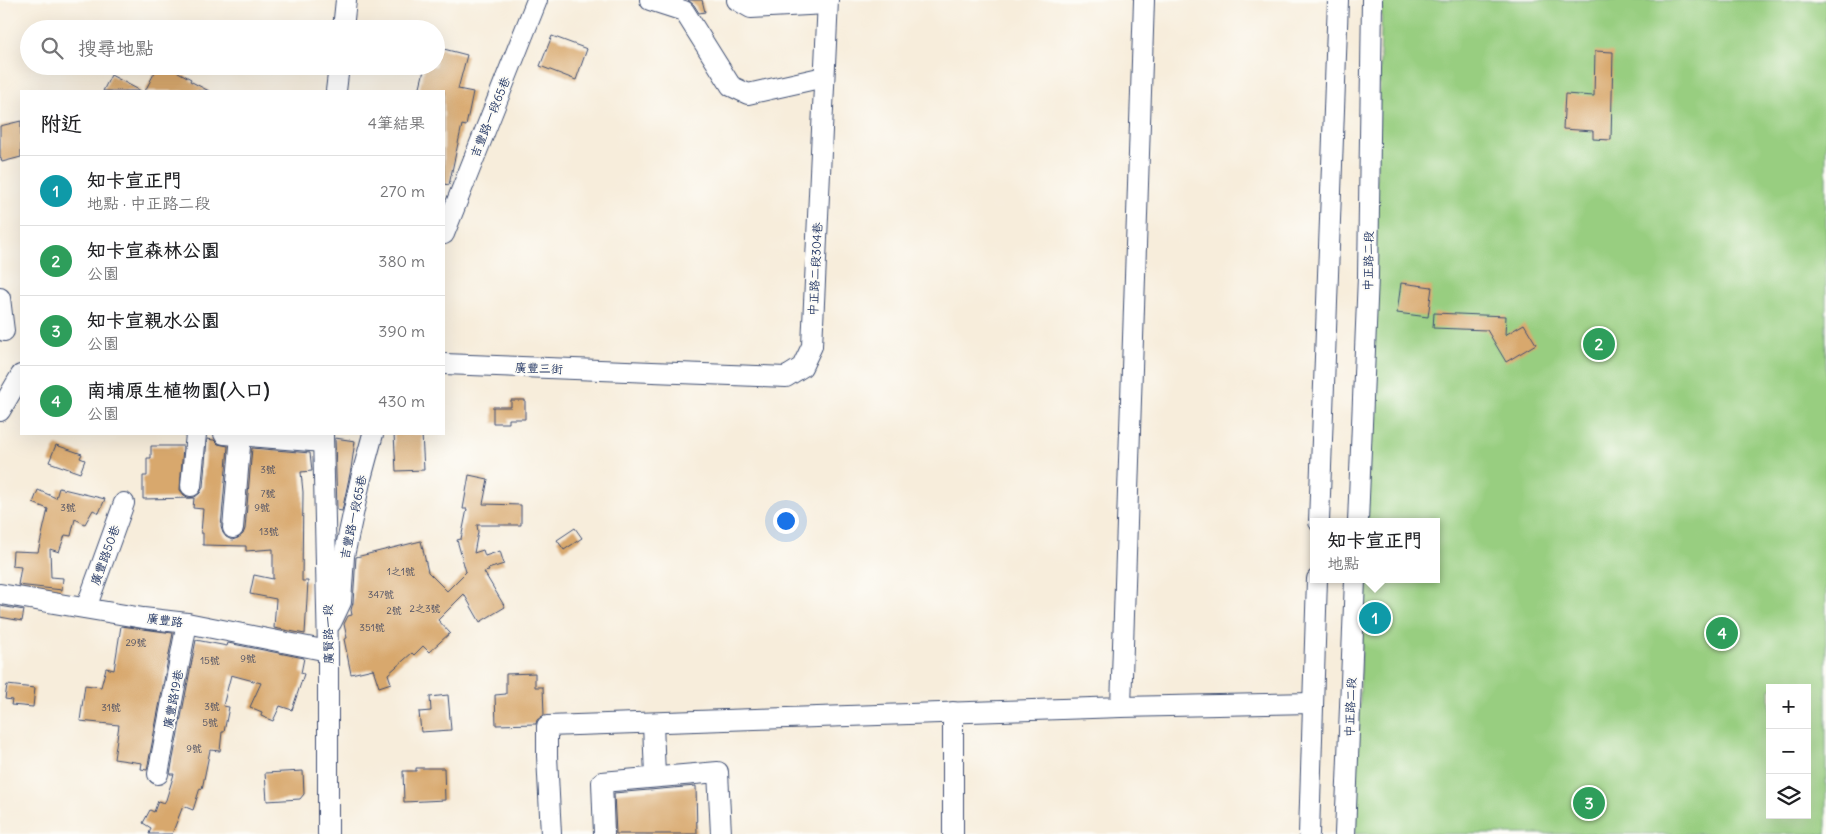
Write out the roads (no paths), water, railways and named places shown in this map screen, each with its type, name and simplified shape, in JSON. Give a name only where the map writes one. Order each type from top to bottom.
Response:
[{"type":"street","points":[[344,20],[346,0]]},
{"type":"street","name":"吉豐路一段65巷","points":[[445,231],[537,0]]},
{"type":"street","points":[[650,0],[684,11],[731,86],[748,94],[824,77]]},
{"type":"street","points":[[737,0],[751,8],[827,2]]},
{"type":"street","points":[[1121,706],[1144,0]]},
{"type":"street","points":[[1319,518],[1338,0]]},
{"type":"street","name":"中正路二段","points":[[1358,518],[1368,276],[1372,0]]},
{"type":"street","name":"中正路二段304巷","points":[[635,372],[786,377],[802,367],[812,346],[827,2]]},
{"type":"street","points":[[336,90],[338,75]]},
{"type":"street","points":[[0,298],[8,333]]},
{"type":"street","name":"廣豐三街","points":[[445,364],[635,372]]},
{"type":"street","points":[[0,410],[20,377]]},
{"type":"street","points":[[191,486],[196,435]]},
{"type":"street","points":[[232,435],[232,528]]},
{"type":"street","points":[[255,435],[323,438]]},
{"type":"street","name":"吉豐路一段65巷","points":[[328,630],[341,602],[344,556],[360,482],[373,435]]},
{"type":"street","name":"廣賢路一段","points":[[323,438],[328,630],[328,834]]},
{"type":"street","name":"廣豐路50巷","points":[[86,608],[124,503]]},
{"type":"street","points":[[1309,834],[1317,583]]},
{"type":"street","name":"中正路二段","points":[[1346,834],[1355,583]]},
{"type":"street","name":"廣豐路","points":[[0,594],[188,623],[328,651]]},
{"type":"street","name":"廣豐路19巷","points":[[158,774],[188,623]]},
{"type":"street","points":[[550,834],[546,756],[547,726],[1121,706],[1312,703]]},
{"type":"street","points":[[953,712],[953,834]]},
{"type":"street","points":[[653,723],[656,777]]},
{"type":"street","points":[[604,834],[602,782],[718,772],[721,834]]},
{"type":"place","name":"知卡宣森林公園","points":[[1599,344]]},
{"type":"place","name":"知卡宣正門","points":[[1375,618]]},
{"type":"place","name":"南埔原生植物園(入口)","points":[[1722,633]]},
{"type":"place","name":"知卡宣親水公園","points":[[1589,803]]}]
